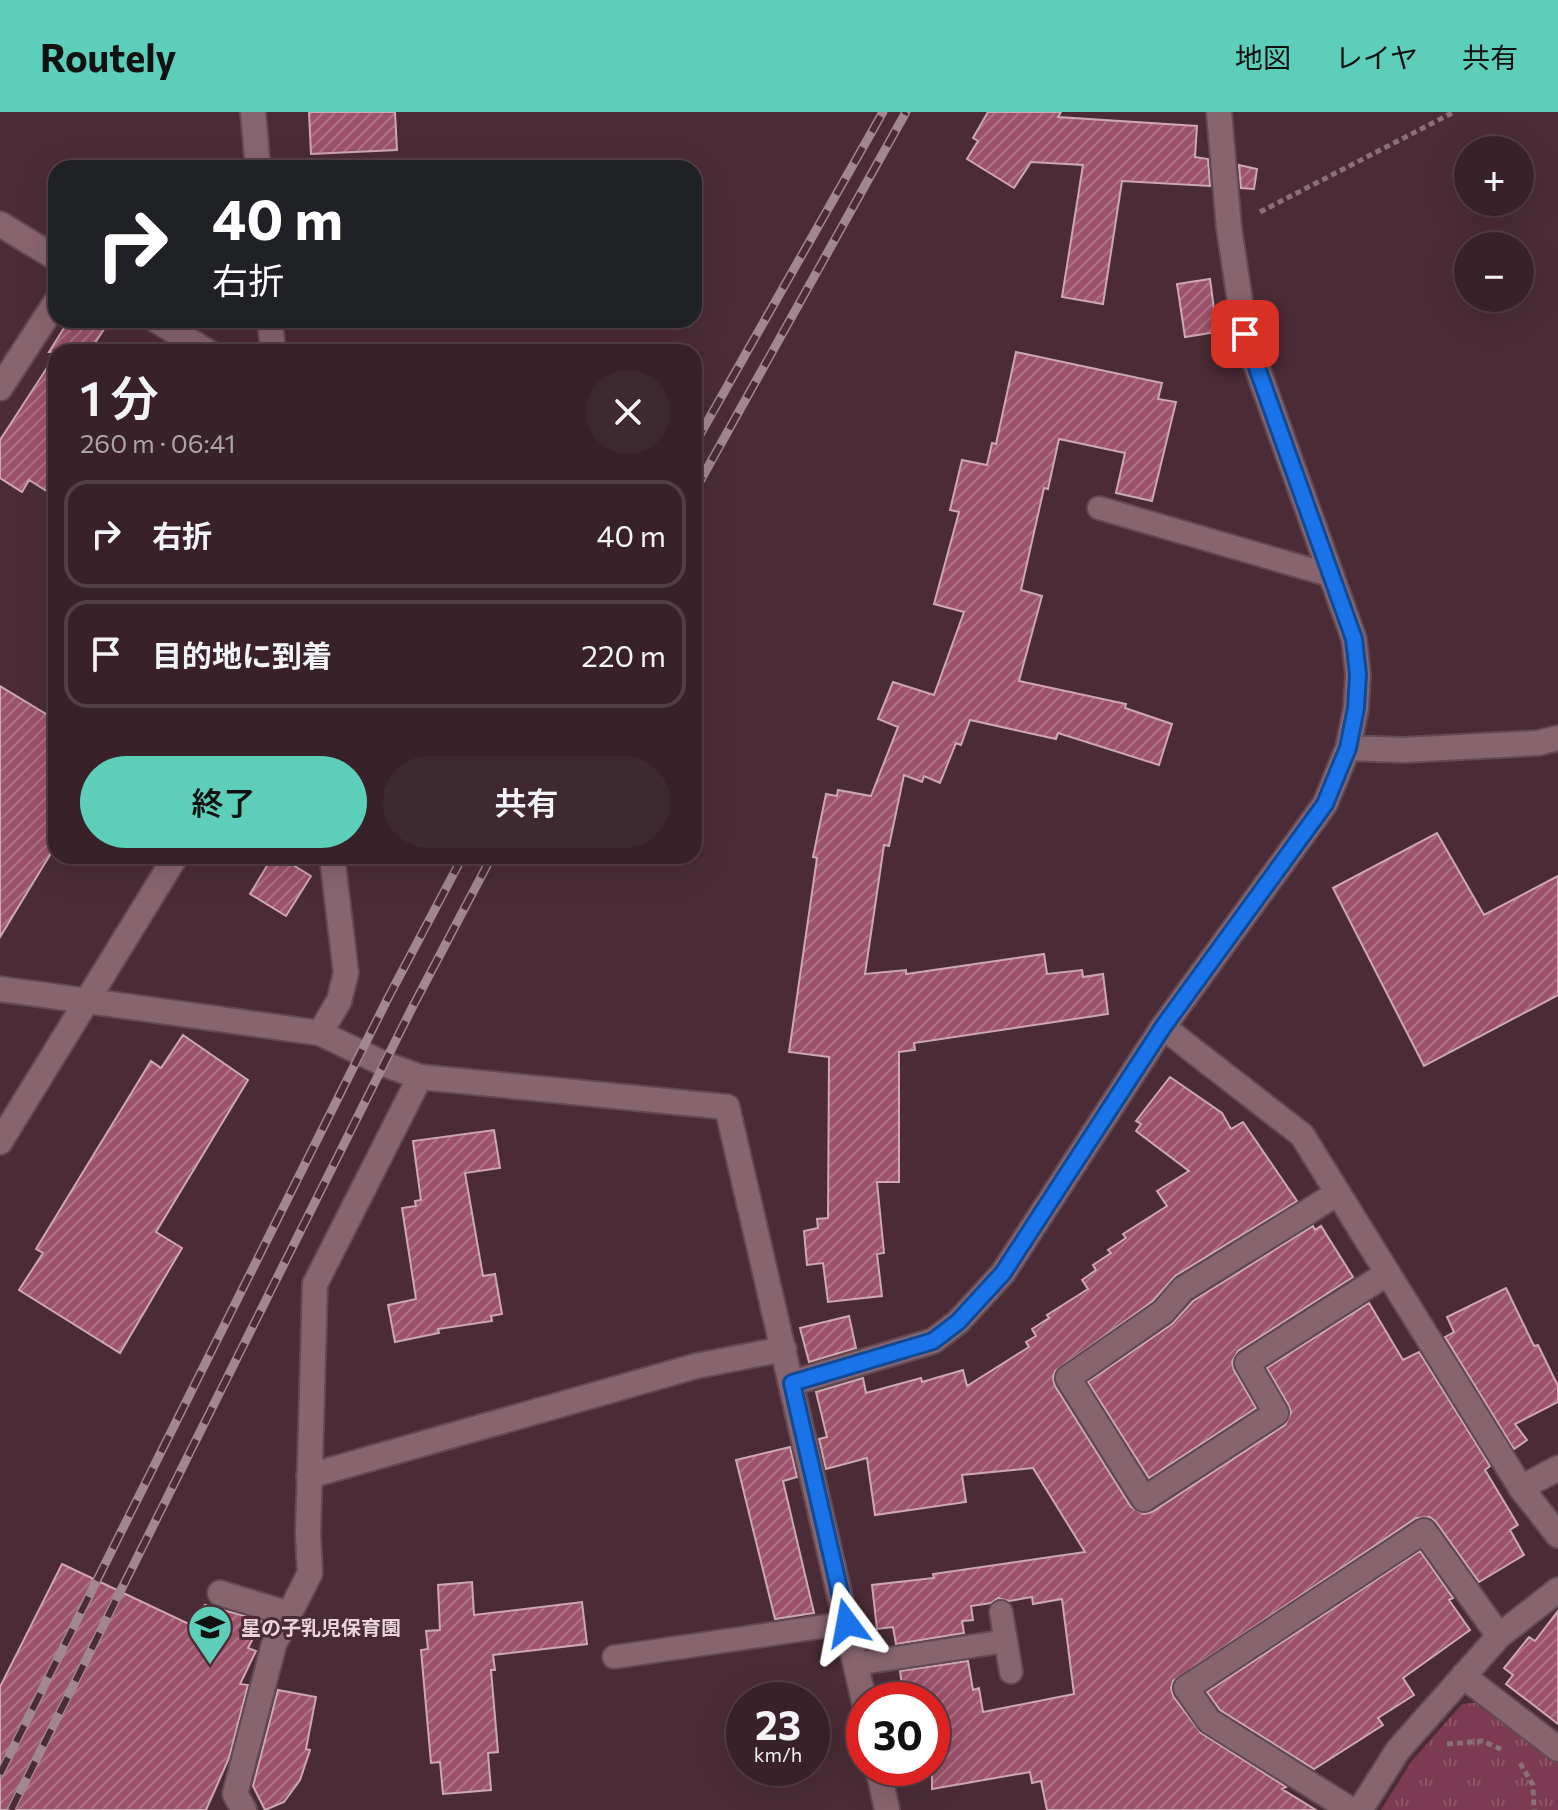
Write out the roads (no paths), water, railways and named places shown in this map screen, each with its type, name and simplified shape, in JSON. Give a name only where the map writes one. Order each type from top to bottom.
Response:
[{"type":"street","points":[[253,112],[257,160]]},
{"type":"street","points":[[792,1383],[933,1341],[958,1322],[1003,1273],[1163,1027],[1325,804],[1348,748],[1356,708],[1358,674],[1354,639],[1245,334],[1229,228],[1219,112]]},
{"type":"street","points":[[0,224],[48,253]]},
{"type":"street","points":[[0,388],[48,314]]},
{"type":"street","points":[[169,328],[195,344]]},
{"type":"street","points":[[1348,748],[1403,750],[1538,743],[1558,738]]},
{"type":"street","points":[[0,1142],[171,864]]},
{"type":"street","points":[[320,1033],[339,1001],[346,973],[333,864]]},
{"type":"street","points":[[0,989],[320,1033],[384,1064],[420,1077],[727,1107],[860,1682]]},
{"type":"street","points":[[1163,1027],[1302,1135],[1521,1488],[1558,1535]]},
{"type":"street","points":[[244,1810],[235,1794],[274,1644],[310,1573],[309,1476],[315,1284],[420,1077]]},
{"type":"street","points":[[1338,1193],[1183,1289],[1163,1312],[1068,1378],[1144,1499],[1276,1413],[1247,1363],[1388,1273]]},
{"type":"street","points":[[309,1476],[696,1366],[784,1349]]},
{"type":"street","points":[[1521,1488],[1558,1468]]},
{"type":"street","points":[[1351,1810],[1209,1721],[1186,1688],[1424,1531],[1499,1636]]},
{"type":"street","points":[[1360,1810],[1398,1750],[1499,1636],[1558,1590]]},
{"type":"street","points":[[220,1593],[289,1614]]},
{"type":"street","points":[[1463,1676],[1558,1749]]},
{"type":"street","points":[[882,1786],[887,1810]]},
{"type":"lane","points":[[1099,508],[1333,576]]},
{"type":"lane","points":[[1001,1612],[1011,1672]]},
{"type":"lane","points":[[614,1657],[847,1623]]},
{"type":"lane","points":[[856,1664],[1006,1641]]},
{"type":"railway","points":[[702,431],[883,112]]},
{"type":"railway","points":[[702,478],[906,112]]},
{"type":"railway","points":[[0,1774],[389,996],[459,864]]},
{"type":"railway","points":[[11,1810],[413,1006],[488,864]]},
{"type":"place","name":"星の子乳児保育園","points":[[210,1666]]}]
